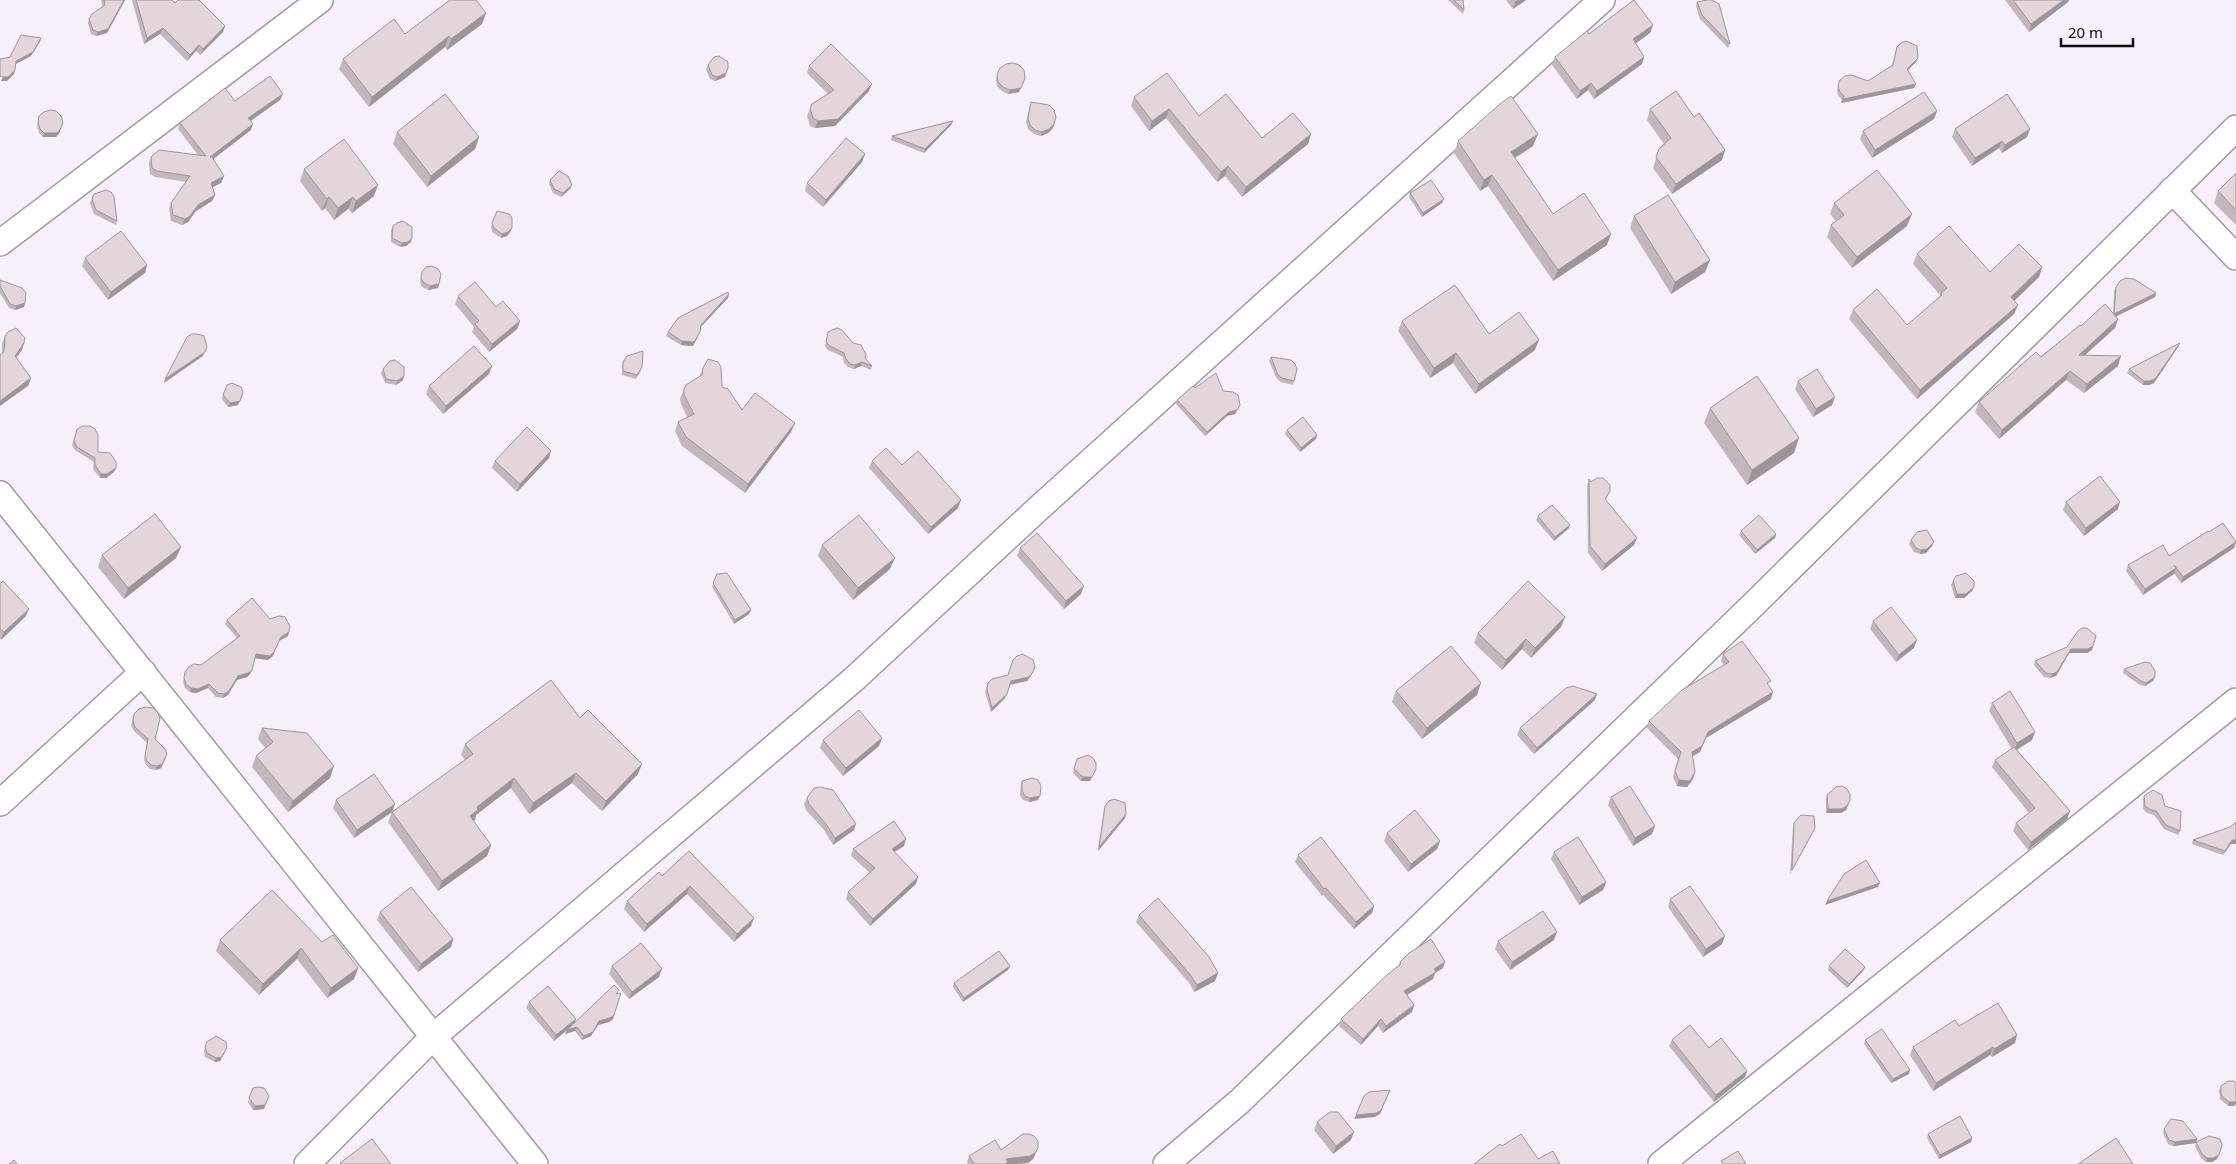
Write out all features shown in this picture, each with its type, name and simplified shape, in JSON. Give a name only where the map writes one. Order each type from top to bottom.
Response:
[{"type":"street","points":[[0,243],[320,0]]},
{"type":"street","points":[[307,1164],[433,1037],[853,680],[1040,507],[1602,0]]},
{"type":"street","points":[[1166,1164],[1246,1095],[1747,610],[2236,128]]},
{"type":"street","points":[[2172,190],[2236,257]]},
{"type":"street","points":[[0,494],[535,1164]]},
{"type":"street","points":[[0,803],[142,672]]},
{"type":"street","points":[[1662,1164],[2236,701]]},
{"type":"building","points":[[104,0],[124,0],[108,29],[98,32],[93,30],[89,19],[92,14],[105,5]]},
{"type":"building","points":[[136,0],[172,0],[175,3],[178,0],[199,0],[225,26],[203,49],[199,45],[190,55],[163,28],[147,38]]},
{"type":"building","points":[[450,0],[476,0],[486,13],[451,39],[449,36],[372,97],[343,59],[394,19],[405,34]]},
{"type":"building","points":[[1454,0],[1463,0],[1464,10]]},
{"type":"building","points":[[1634,0],[1653,25],[1633,39],[1644,57],[1597,91],[1591,83],[1580,91],[1555,57],[1587,31],[1589,34]]},
{"type":"building","points":[[1712,0],[1719,4],[1730,44],[1702,15],[1697,2]]},
{"type":"building","points":[[2013,0],[2064,0],[2031,24]]},
{"type":"building","points":[[21,35],[41,38],[33,52],[16,61],[15,70],[8,77],[0,76],[0,59],[10,57]]},
{"type":"building","points":[[1906,41],[1917,46],[1918,58],[1907,69],[1916,84],[1843,99],[1844,96],[1838,86],[1840,80],[1845,76],[1851,75],[1868,81],[1893,65],[1897,47]]},
{"type":"building","points":[[831,44],[872,84],[838,119],[818,121],[813,118],[810,109],[812,104],[834,90],[809,66]]},
{"type":"building","points":[[719,56],[728,62],[728,68],[726,73],[717,77],[712,75],[708,65],[714,57]]},
{"type":"building","points":[[1013,63],[1019,65],[1024,70],[1025,78],[1021,88],[1010,90],[998,82],[997,74],[1000,68],[1006,64]]},
{"type":"building","points":[[1167,73],[1199,116],[1226,94],[1262,138],[1293,113],[1311,134],[1246,187],[1228,166],[1221,172],[1169,109],[1152,121],[1134,97]]},
{"type":"building","points":[[270,76],[283,94],[248,118],[253,124],[210,157],[212,157],[224,176],[211,183],[215,195],[198,205],[190,216],[185,219],[173,215],[171,203],[190,176],[157,171],[152,168],[151,157],[159,150],[206,156],[180,123],[225,88],[235,101]]},
{"type":"building","points":[[1676,91],[1694,117],[1699,113],[1725,150],[1676,184],[1656,157],[1659,149],[1671,138],[1650,109]]},
{"type":"building","points":[[1924,92],[1937,111],[1875,150],[1863,131]]},
{"type":"building","points":[[445,94],[479,137],[431,176],[397,132]]},
{"type":"building","points":[[2007,94],[2030,129],[2005,145],[2002,141],[1975,158],[1955,129]]},
{"type":"building","points":[[1511,96],[1538,134],[1511,152],[1553,214],[1584,193],[1611,234],[1558,270],[1492,175],[1484,180],[1458,141]]},
{"type":"building","points":[[1031,102],[1049,105],[1054,110],[1056,117],[1054,124],[1049,129],[1042,132],[1035,130],[1030,125],[1028,118]]},
{"type":"building","points":[[50,110],[56,111],[61,116],[63,122],[57,133],[44,133],[40,129],[39,116]]},
{"type":"building","points":[[953,121],[925,149],[892,136]]},
{"type":"building","points":[[846,138],[865,154],[826,200],[807,183]]},
{"type":"building","points":[[344,139],[378,185],[356,201],[353,197],[338,208],[329,197],[327,199],[304,169]]},
{"type":"building","points":[[1877,170],[1912,214],[1857,257],[1831,225],[1844,215],[1834,203]]},
{"type":"building","points":[[559,171],[568,176],[572,185],[563,193],[554,189],[550,180]]},
{"type":"building","points":[[2236,173],[2236,210],[2218,191]]},
{"type":"building","points":[[1431,180],[1444,199],[1423,213],[1410,193]]},
{"type":"building","points":[[106,190],[111,192],[114,197],[117,221],[96,210],[92,199],[94,194]]},
{"type":"building","points":[[1668,195],[1710,260],[1675,282],[1634,216]]},
{"type":"building","points":[[497,211],[509,214],[512,218],[512,228],[508,232],[502,234],[494,228],[492,223]]},
{"type":"building","points":[[403,221],[412,227],[412,238],[408,242],[402,243],[392,238],[393,226]]},
{"type":"building","points":[[1949,226],[1990,272],[2019,244],[2042,267],[2011,297],[2018,305],[1920,390],[1853,310],[1877,289],[1907,325],[1942,295],[1941,293],[1947,288],[1917,254]]},
{"type":"building","points":[[121,231],[147,265],[111,292],[85,258]]},
{"type":"building","points":[[432,266],[438,269],[441,274],[439,284],[430,286],[424,283],[421,278],[422,272],[426,267]]},
{"type":"building","points":[[2126,278],[2134,279],[2156,293],[2114,314],[2116,287],[2120,281]]},
{"type":"building","points":[[0,280],[22,288],[26,293],[25,303],[16,306],[10,304],[0,286]]},
{"type":"building","points":[[475,282],[496,307],[503,301],[520,321],[492,344],[475,324],[479,321],[458,296]]},
{"type":"building","points":[[1455,285],[1489,334],[1519,312],[1539,340],[1479,384],[1456,353],[1434,368],[1402,321]]},
{"type":"building","points":[[728,292],[729,294],[701,325],[700,332],[694,342],[682,341],[668,332],[678,318]]},
{"type":"building","points":[[2105,304],[2118,319],[2079,355],[2121,356],[2087,384],[2070,371],[2002,430],[1979,402],[2036,352],[2041,357],[2081,326]]},
{"type":"building","points":[[16,328],[25,338],[24,343],[15,356],[31,378],[0,401],[0,355],[4,352],[5,336]]},
{"type":"building","points":[[837,328],[842,330],[853,343],[861,345],[866,354],[865,358],[872,366],[862,362],[855,365],[850,364],[844,353],[826,342],[828,332]]},
{"type":"building","points":[[192,334],[204,336],[207,347],[205,352],[165,379],[187,337]]},
{"type":"building","points":[[2180,343],[2155,379],[2144,381],[2129,369]]},
{"type":"building","points":[[474,346],[492,366],[446,406],[429,386]]},
{"type":"building","points":[[643,351],[642,367],[637,375],[623,371],[623,362],[627,356]]},
{"type":"building","points":[[1271,357],[1291,360],[1295,364],[1297,369],[1294,381],[1278,375]]},
{"type":"building","points":[[708,359],[718,362],[721,367],[722,387],[728,389],[742,410],[755,393],[795,423],[748,484],[686,437],[678,422],[694,414],[684,395],[684,389],[686,385],[702,375],[703,368]]},
{"type":"building","points":[[395,360],[404,367],[404,376],[397,381],[386,379],[383,369],[390,361]]},
{"type":"building","points":[[1817,369],[1835,397],[1816,409],[1798,381]]},
{"type":"building","points":[[1216,373],[1223,391],[1233,392],[1238,395],[1240,405],[1237,410],[1229,412],[1207,432],[1177,400],[1193,386],[1195,388]]},
{"type":"building","points":[[1757,376],[1799,438],[1752,470],[1710,408]]},
{"type":"building","points":[[232,383],[241,387],[243,392],[240,401],[230,403],[223,395],[227,385]]},
{"type":"building","points":[[1303,417],[1317,435],[1301,448],[1287,430]]},
{"type":"building","points":[[83,426],[90,426],[95,429],[98,435],[98,452],[110,453],[116,462],[116,468],[107,474],[101,474],[95,465],[95,458],[77,447],[74,441],[77,429]]},
{"type":"building","points":[[527,427],[551,451],[520,484],[495,461]]},
{"type":"building","points":[[886,448],[902,465],[918,451],[961,500],[931,527],[872,461]]},
{"type":"building","points":[[2100,476],[2120,502],[2086,528],[2066,502]]},
{"type":"building","points":[[1597,478],[1603,478],[1610,485],[1610,491],[1605,499],[1637,538],[1605,564],[1590,546],[1589,479],[1591,482]]},
{"type":"building","points":[[1552,505],[1570,525],[1555,537],[1538,516]]},
{"type":"building","points":[[155,514],[181,547],[128,588],[102,555]]},
{"type":"building","points":[[859,515],[895,558],[858,588],[822,545]]},
{"type":"building","points":[[1759,515],[1776,534],[1757,550],[1741,531]]},
{"type":"building","points":[[2223,523],[2236,542],[2183,577],[2174,565],[2176,568],[2145,589],[2128,565],[2163,545],[2169,556]]},
{"type":"building","points":[[1927,530],[1934,542],[1927,549],[1921,550],[1916,548],[1911,540],[1917,532]]},
{"type":"building","points":[[1037,533],[1084,586],[1066,601],[1020,548]]},
{"type":"building","points":[[727,573],[751,610],[735,620],[713,583],[717,574]]},
{"type":"building","points":[[1966,573],[1974,581],[1974,587],[1966,594],[1957,594],[1953,581],[1956,576]]},
{"type":"building","points":[[3,581],[29,609],[4,632],[0,629],[0,584]]},
{"type":"building","points":[[1528,581],[1565,617],[1535,648],[1526,639],[1506,660],[1478,633]]},
{"type":"building","points":[[252,598],[270,619],[279,616],[285,617],[290,626],[289,632],[281,637],[270,656],[256,654],[252,670],[238,676],[229,691],[224,694],[218,693],[209,684],[198,689],[191,688],[186,684],[185,672],[194,664],[201,665],[240,636],[227,620]]},
{"type":"building","points":[[1891,607],[1917,640],[1899,655],[1873,621]]},
{"type":"building","points":[[2082,628],[2087,628],[2096,636],[2093,646],[2088,649],[2071,649],[2057,672],[2052,674],[2046,673],[2035,661],[2067,647]]},
{"type":"building","points":[[1742,641],[1771,681],[1767,683],[1773,692],[1708,732],[1702,746],[1692,752],[1695,772],[1690,781],[1679,780],[1675,771],[1681,752],[1649,721],[1682,690],[1729,662],[1723,654]]},
{"type":"building","points":[[1451,646],[1481,683],[1427,728],[1396,691]]},
{"type":"building","points":[[1023,654],[1033,660],[1035,666],[1033,672],[1029,677],[1011,681],[1007,694],[992,708],[987,689],[988,683],[992,679],[1008,675],[1013,660]]},
{"type":"building","points":[[2145,662],[2150,663],[2155,671],[2155,677],[2146,683],[2124,669]]},
{"type":"building","points":[[551,680],[580,718],[588,710],[642,764],[606,801],[576,773],[533,803],[514,778],[477,807],[478,810],[470,816],[491,845],[442,881],[392,812],[473,754],[465,744]]},
{"type":"building","points":[[1573,686],[1597,694],[1537,748],[1520,728],[1566,688]]},
{"type":"building","points":[[2010,691],[2035,732],[2017,743],[1992,703]]},
{"type":"building","points":[[153,708],[158,713],[160,719],[155,739],[165,749],[167,754],[162,764],[157,766],[151,765],[147,761],[145,756],[148,739],[135,727],[133,721],[134,714],[139,709]]},
{"type":"building","points":[[859,710],[882,738],[846,768],[823,740]]},
{"type":"building","points":[[262,728],[307,733],[334,766],[293,801],[256,756],[273,742]]},
{"type":"building","points":[[2014,747],[2070,811],[2031,842],[2016,823],[2035,808],[1995,760]]},
{"type":"building","points":[[1088,755],[1096,763],[1096,769],[1092,777],[1083,777],[1074,769],[1077,759]]},
{"type":"building","points":[[374,774],[395,804],[357,830],[336,800]]},
{"type":"building","points":[[1032,778],[1038,780],[1041,786],[1040,796],[1030,798],[1025,796],[1022,791],[1022,781]]},
{"type":"building","points":[[1630,786],[1655,826],[1635,838],[1611,797]]},
{"type":"building","points":[[1842,786],[1850,794],[1847,806],[1842,809],[1828,809],[1827,795],[1836,787]]},
{"type":"building","points":[[820,787],[833,790],[856,824],[835,838],[809,804],[807,798],[814,788]]},
{"type":"building","points":[[2153,790],[2162,795],[2165,806],[2181,811],[2180,831],[2166,825],[2156,811],[2145,806],[2144,796]]},
{"type":"building","points":[[1114,799],[1125,803],[1126,814],[1099,847],[1105,806]]},
{"type":"building","points":[[1415,810],[1440,841],[1411,864],[1387,833]]},
{"type":"building","points":[[1801,815],[1814,816],[1815,828],[1792,870],[1794,823]]},
{"type":"building","points":[[894,821],[906,839],[892,849],[918,877],[873,919],[848,892],[875,868],[853,849]]},
{"type":"building","points":[[2236,822],[2236,840],[2232,840],[2225,851],[2193,840],[2230,827]]},
{"type":"building","points":[[1321,837],[1374,906],[1356,922],[1326,888],[1324,889],[1298,855]]},
{"type":"building","points":[[1578,837],[1606,882],[1582,897],[1554,852]]},
{"type":"building","points":[[689,851],[754,918],[737,934],[690,886],[647,924],[627,901],[659,872],[662,876]]},
{"type":"building","points":[[1866,860],[1880,883],[1827,901],[1844,874]]},
{"type":"building","points":[[1690,886],[1725,936],[1706,949],[1670,899]]},
{"type":"building","points":[[411,887],[453,939],[421,964],[380,912]]},
{"type":"building","points":[[272,890],[322,942],[333,935],[358,968],[331,988],[301,948],[263,984],[220,940]]},
{"type":"building","points":[[1158,898],[1209,957],[1218,973],[1197,985],[1139,915]]},
{"type":"building","points":[[1543,911],[1557,932],[1512,962],[1498,941]]},
{"type":"building","points":[[1431,939],[1445,962],[1434,969],[1436,972],[1404,991],[1414,1005],[1386,1026],[1381,1019],[1363,1039],[1341,1019],[1401,964],[1400,962],[1409,953]]},
{"type":"building","points":[[641,943],[662,969],[632,992],[612,966]]},
{"type":"building","points":[[1845,949],[1865,967],[1849,984],[1829,966]]},
{"type":"building","points":[[999,951],[1010,966],[964,998],[954,983]]},
{"type":"building","points":[[614,985],[619,990],[616,994],[621,993],[614,1015],[599,1021],[593,1032],[584,1036],[577,1027],[567,1030]]},
{"type":"building","points":[[548,986],[576,1019],[556,1035],[529,1002]]},
{"type":"building","points":[[1998,1003],[2017,1035],[1994,1049],[1993,1047],[1936,1083],[1913,1047],[1955,1020],[1959,1026]]},
{"type":"building","points":[[1690,1025],[1709,1048],[1721,1038],[1747,1071],[1716,1095],[1672,1040]]},
{"type":"building","points":[[1882,1029],[1910,1070],[1893,1079],[1865,1040]]},
{"type":"building","points":[[216,1036],[226,1042],[227,1047],[222,1057],[216,1058],[207,1053],[205,1047],[207,1042]]},
{"type":"building","points":[[2228,1081],[2236,1083],[2235,1102],[2229,1102],[2221,1095],[2221,1086]]},
{"type":"building","points":[[253,1088],[264,1088],[269,1096],[265,1105],[255,1106],[249,1098]]},
{"type":"building","points":[[1390,1090],[1381,1110],[1377,1113],[1356,1115],[1364,1096],[1369,1092]]},
{"type":"building","points":[[1330,1112],[1338,1112],[1354,1132],[1336,1146],[1317,1122]]},
{"type":"building","points":[[1960,1116],[1972,1138],[1940,1155],[1928,1134]]},
{"type":"building","points":[[2171,1119],[2183,1121],[2197,1139],[2175,1142],[2169,1140],[2164,1129]]},
{"type":"building","points":[[1023,1134],[1034,1136],[1038,1141],[1038,1148],[1030,1156],[1006,1159],[1008,1162],[1005,1164],[974,1164],[969,1156],[995,1140],[1001,1150]]},
{"type":"building","points":[[1521,1134],[1538,1159],[1553,1151],[1560,1164],[1474,1164],[1500,1144],[1502,1146]]},
{"type":"building","points":[[2209,1136],[2220,1139],[2222,1145],[2219,1155],[2213,1158],[2207,1158],[2202,1154],[2196,1142]]},
{"type":"building","points":[[2116,1138],[2133,1164],[2078,1164]]},
{"type":"building","points":[[372,1139],[391,1164],[340,1163]]},
{"type":"building","points":[[1738,1151],[1746,1164],[1723,1164],[1721,1161]]},
{"type":"building","points":[[14,1160],[17,1164],[9,1164]]}]
